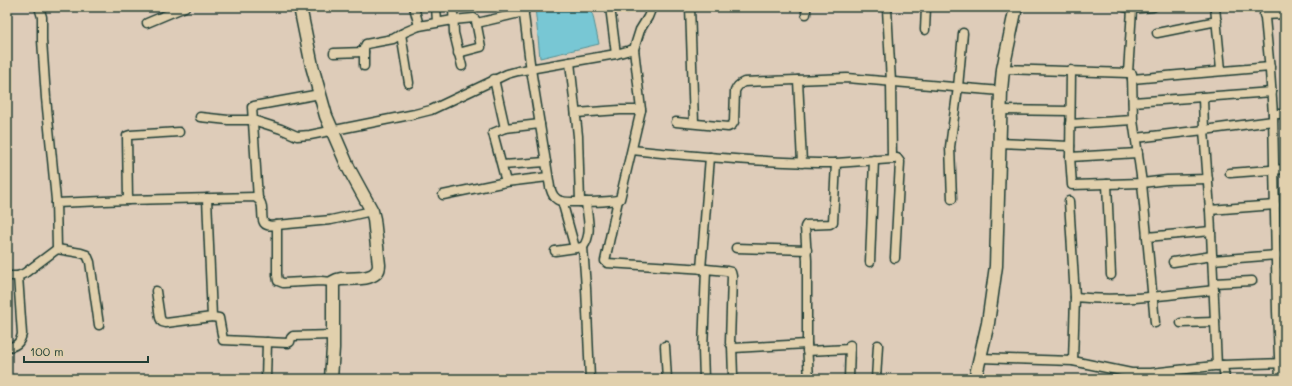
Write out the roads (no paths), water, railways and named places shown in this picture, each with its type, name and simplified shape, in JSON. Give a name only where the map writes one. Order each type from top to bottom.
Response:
[{"type":"street","points":[[39,7],[42,17],[46,98],[56,203],[57,249]]},
{"type":"street","points":[[147,23],[185,7]]},
{"type":"street","points":[[277,225],[278,281],[283,283],[321,281],[333,282],[341,279],[370,277],[377,273],[379,269],[372,211],[349,169],[326,116],[312,66],[300,7]]},
{"type":"street","points":[[414,7],[419,26]]},
{"type":"street","points":[[436,7],[437,22]]},
{"type":"street","points":[[453,7],[454,33],[462,66]]},
{"type":"street","points":[[610,7],[616,54]]},
{"type":"street","points":[[652,7],[640,30],[634,49],[641,110],[622,195],[618,200],[605,261],[607,263],[637,266],[704,269],[730,272],[732,276],[730,343],[732,346],[733,376]]},
{"type":"street","points":[[690,7],[694,123]]},
{"type":"street","points":[[925,30],[926,7]]},
{"type":"street","points":[[975,379],[989,317],[996,266],[1001,91],[1003,68],[1016,7]]},
{"type":"street","points":[[1153,7],[1128,8],[1130,76],[1155,323]]},
{"type":"street","points":[[1215,7],[1221,70]]},
{"type":"street","points":[[477,22],[524,10],[531,68],[548,177],[552,193],[555,197],[562,201],[583,202],[618,200]]},
{"type":"street","points":[[887,10],[891,82],[892,158]]},
{"type":"street","points":[[1280,379],[1282,364],[1281,273],[1277,255],[1272,92],[1264,11],[1285,14]]},
{"type":"street","points":[[364,66],[364,52],[366,44],[393,39],[419,26],[437,22],[474,18],[477,22],[481,47],[458,53]]},
{"type":"street","points":[[1157,33],[1217,21]]},
{"type":"street","points":[[952,200],[950,147],[963,33]]},
{"type":"street","points":[[401,34],[409,83]]},
{"type":"street","points":[[200,117],[228,120],[253,120],[297,136],[332,132],[380,120],[426,111],[494,79],[518,70],[616,54],[634,49]]},
{"type":"street","points":[[334,53],[364,52]]},
{"type":"street","points":[[555,251],[579,247],[588,238],[589,231],[583,202],[570,62]]},
{"type":"street","points":[[1003,68],[1071,70],[1130,76],[1270,67]]},
{"type":"street","points":[[1071,70],[1070,157],[1072,186],[1208,179]]},
{"type":"street","points":[[676,122],[728,127],[732,125],[734,122],[736,87],[744,82],[847,78],[1001,91]]},
{"type":"street","points":[[494,79],[505,128]]},
{"type":"street","points":[[798,80],[802,163]]},
{"type":"street","points":[[1133,102],[1272,92]]},
{"type":"street","points":[[320,94],[254,106],[252,110],[258,199],[261,202],[263,221],[265,225],[269,227],[331,220],[372,211]]},
{"type":"street","points":[[1203,98],[1215,322],[1220,366],[1225,379]]},
{"type":"street","points":[[576,114],[620,110],[641,110]]},
{"type":"street","points":[[1000,110],[1070,111]]},
{"type":"street","points":[[1136,138],[1204,130],[1273,118],[1285,114]]},
{"type":"street","points":[[1070,124],[1134,120]]},
{"type":"street","points":[[506,182],[493,133],[505,128],[540,124]]},
{"type":"street","points":[[128,200],[127,136],[179,132]]},
{"type":"street","points":[[999,143],[1070,146]]},
{"type":"street","points":[[632,150],[802,163],[836,163],[897,158],[900,162],[895,258]]},
{"type":"street","points":[[1070,157],[1138,154]]},
{"type":"street","points":[[704,379],[704,269],[710,157]]},
{"type":"street","points":[[870,262],[874,160]]},
{"type":"street","points":[[502,165],[546,162]]},
{"type":"street","points":[[808,379],[807,250],[804,230],[806,225],[830,224],[833,222],[836,163]]},
{"type":"street","points":[[1230,173],[1285,168]]},
{"type":"street","points":[[443,195],[506,182],[548,177]]},
{"type":"street","points":[[1107,184],[1110,275]]},
{"type":"street","points":[[56,203],[207,198],[258,199]]},
{"type":"street","points":[[207,198],[212,317]]},
{"type":"street","points":[[562,201],[579,247],[586,288],[590,379]]},
{"type":"street","points":[[1069,201],[1075,297],[1073,361]]},
{"type":"street","points":[[1210,210],[1275,205]]},
{"type":"street","points":[[1276,230],[1285,230]]},
{"type":"street","points":[[1147,237],[1211,231]]},
{"type":"street","points":[[736,248],[807,250]]},
{"type":"street","points":[[7,276],[18,276],[25,273],[57,249],[87,255],[90,262],[99,325]]},
{"type":"street","points":[[1173,262],[1212,258],[1277,255]]},
{"type":"street","points":[[7,346],[13,347],[17,344],[22,334],[18,276]]},
{"type":"street","points":[[1075,297],[1108,299],[1152,296],[1252,281]]},
{"type":"street","points":[[331,379],[333,348],[333,282]]},
{"type":"street","points":[[156,291],[160,318],[162,322],[166,323],[212,317],[219,318],[222,340],[288,343],[293,336],[333,335]]},
{"type":"street","points":[[1181,323],[1215,322]]},
{"type":"street","points":[[266,379],[267,342]]},
{"type":"street","points":[[876,379],[878,345]]},
{"type":"street","points":[[664,346],[668,379]]},
{"type":"street","points":[[732,346],[734,348],[850,347],[849,379]]},
{"type":"street","points":[[980,358],[1073,361],[1131,376],[1220,366],[1282,364]]},
{"type":"water","points":[[535,7],[591,7],[599,44],[540,58]]}]
